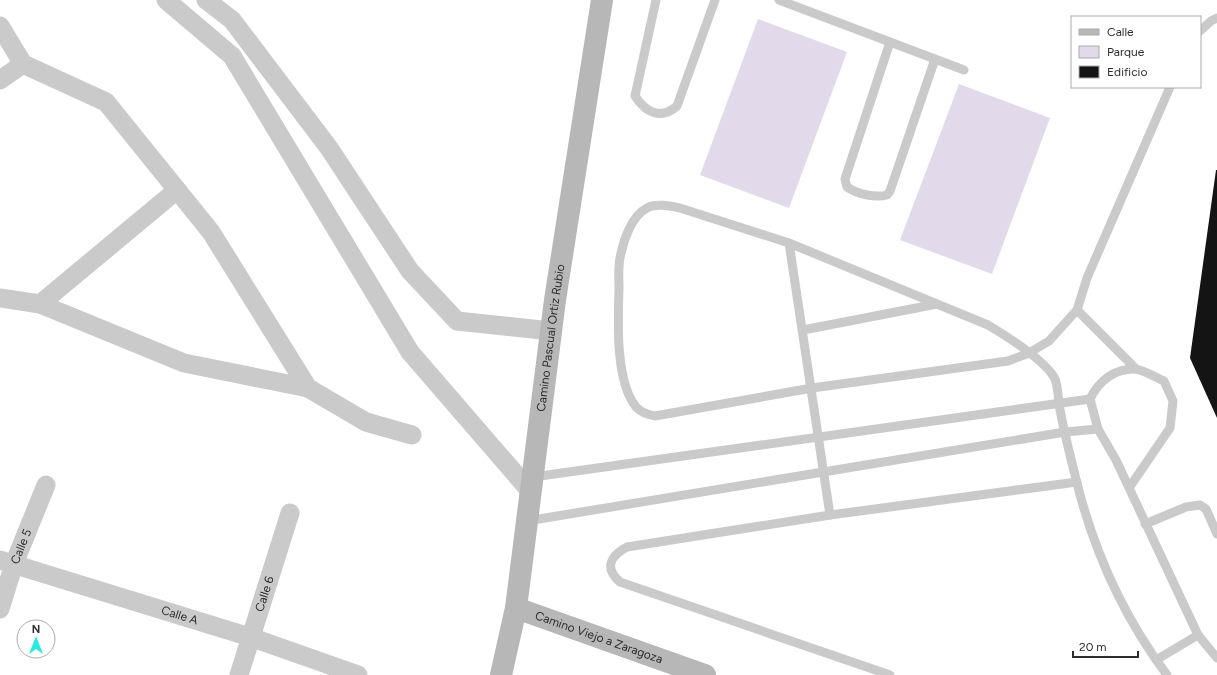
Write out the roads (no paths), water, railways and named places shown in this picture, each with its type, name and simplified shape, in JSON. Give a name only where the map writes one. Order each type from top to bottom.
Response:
[{"type":"street","points":[[166,0],[232,56],[410,352],[531,484]]},
{"type":"street","points":[[206,0],[232,20],[329,148],[410,271],[457,321],[551,332]]},
{"type":"street","name":"Camino Pascual Ortiz Rubio","points":[[501,675],[516,608],[551,332],[602,0]]},
{"type":"street","points":[[0,26],[23,64],[106,102],[211,232],[308,388]]},
{"type":"street","points":[[0,80],[23,64]]},
{"type":"street","points":[[40,304],[177,190]]},
{"type":"street","points":[[0,298],[40,304],[184,363],[308,388],[366,422],[412,435]]},
{"type":"street","name":"Calle 5","points":[[0,609],[7,562],[46,485]]},
{"type":"street","name":"Calle 6","points":[[239,675],[290,513]]},
{"type":"street","name":"Calle A","points":[[7,562],[250,637],[358,675]]},
{"type":"street","name":"Camino Viejo a Zaragoza","points":[[516,608],[705,675]]},
{"type":"lane","points":[[656,0],[635,96],[643,107],[659,114],[669,113],[678,106],[715,0]]},
{"type":"lane","points":[[779,0],[964,70]]},
{"type":"lane","points":[[1201,30],[1210,21],[1217,18]]},
{"type":"lane","points":[[890,42],[845,179],[846,187],[850,190],[875,196],[887,195],[890,191],[935,59]]},
{"type":"lane","points":[[1167,675],[1156,660],[1119,598],[1093,538],[1065,432],[1055,379],[1043,363],[1029,353],[988,325],[789,243],[680,208],[667,206],[647,208],[639,214],[631,226],[620,258],[618,325],[620,363],[628,392],[636,406],[644,414],[654,416],[812,388],[1008,361],[1029,353],[1049,342],[1077,310],[1087,278],[1170,88]]},
{"type":"lane","points":[[789,243],[820,438],[830,515]]},
{"type":"lane","points":[[803,330],[937,304]]},
{"type":"lane","points":[[1077,310],[1136,369],[1164,381],[1173,401],[1170,428],[1129,488]]},
{"type":"lane","points":[[1136,369],[1110,374],[1095,388],[1090,399],[1098,428],[1129,488],[1198,635],[1217,658]]},
{"type":"lane","points":[[531,484],[820,438],[1090,399]]},
{"type":"lane","points":[[527,520],[1065,432],[1098,428]]},
{"type":"lane","points":[[890,675],[620,582],[614,576],[611,568],[612,560],[616,553],[627,547],[830,515],[1077,482]]},
{"type":"lane","points":[[1145,524],[1186,507],[1200,505],[1206,509],[1217,534]]},
{"type":"lane","points":[[1156,660],[1198,635]]}]
